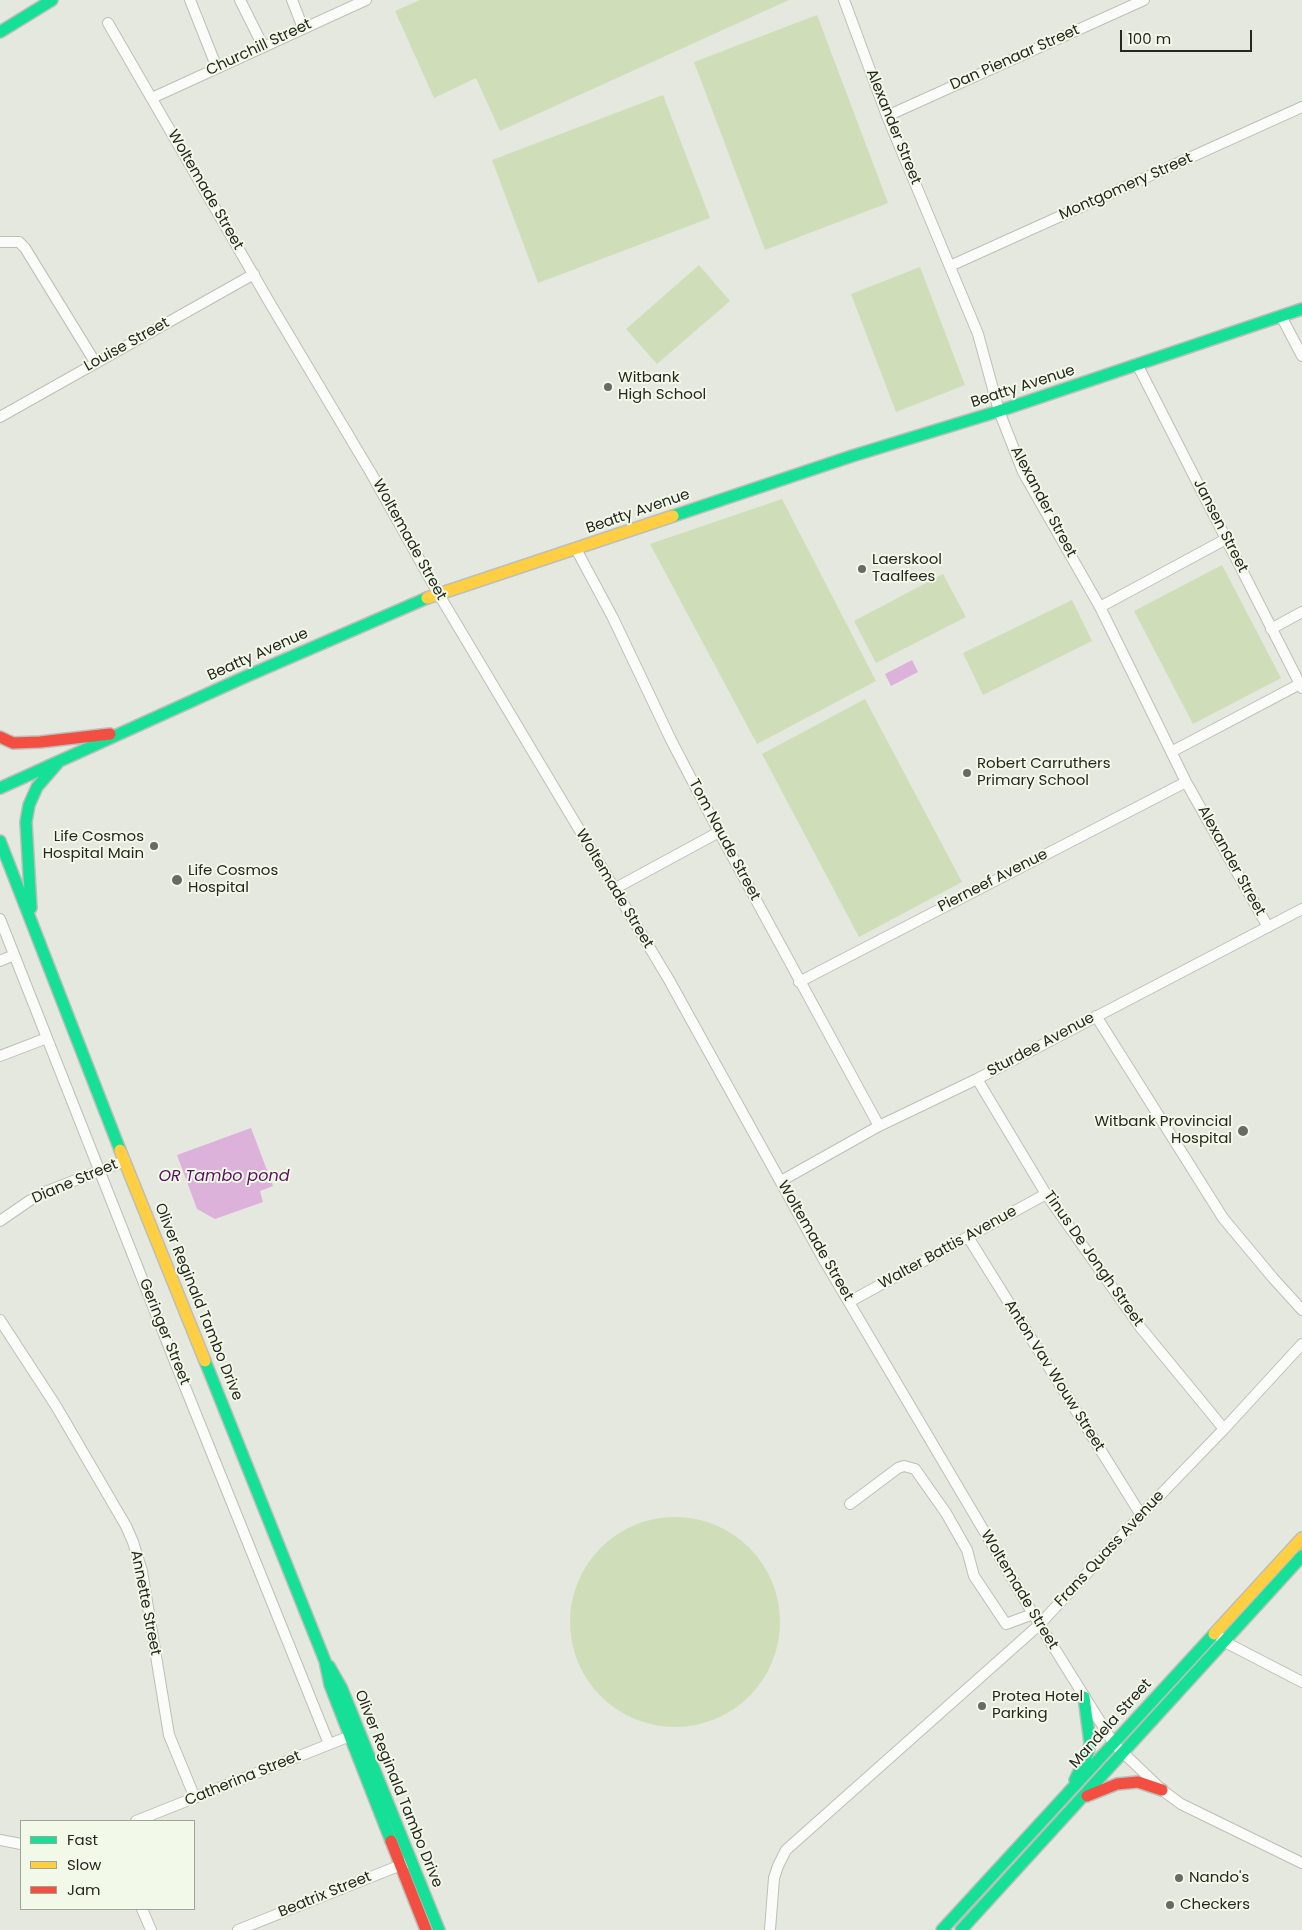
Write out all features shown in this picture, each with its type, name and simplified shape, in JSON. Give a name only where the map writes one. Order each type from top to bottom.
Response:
[{"type":"main road","points":[[0,32],[52,0]]},
{"type":"main road","name":"Beatty Avenue","points":[[0,788],[247,676],[438,593],[576,549],[852,456],[999,411],[1302,309]]},
{"type":"main road","points":[[0,737],[13,743],[40,742],[71,740],[129,730]]},
{"type":"main road","points":[[31,920],[26,822],[29,805],[37,787],[59,762]]},
{"type":"main road","name":"Oliver Reginald Tambo Drive","points":[[0,841],[82,1054],[325,1661],[330,1686],[355,1735],[406,1863],[439,1930]]},
{"type":"main road","name":"Mandela Street","points":[[942,1930],[1302,1538]]},
{"type":"main road","name":"Mandela Street","points":[[961,1930],[1302,1556]]},
{"type":"main road","points":[[1070,1792],[1088,1753],[1090,1742],[1084,1697]]},
{"type":"main road","points":[[1080,1800],[1094,1792],[1117,1784],[1138,1782],[1162,1790]]},
{"type":"main road","name":"Oliver Reginald Tambo Drive","points":[[406,1863],[426,1930]]},
{"type":"street","points":[[190,0],[217,68]]},
{"type":"street","points":[[240,0],[263,46]]},
{"type":"street","points":[[292,0],[303,28]]},
{"type":"street","name":"Churchill Street","points":[[152,98],[303,28],[351,3],[366,0]]},
{"type":"street","name":"Alexander Street","points":[[844,0],[887,116],[978,334],[999,411],[1023,472],[1100,607],[1173,751],[1186,782],[1268,927]]},
{"type":"street","name":"Dan Pienaar Street","points":[[887,116],[1144,0]]},
{"type":"street","name":"Woltemade Street","points":[[108,23],[371,473],[438,593],[669,980],[824,1260],[1033,1614],[1114,1744],[1162,1790],[1194,1811],[1302,1863]]},
{"type":"street","name":"Montgomery Street","points":[[950,266],[1302,107]]},
{"type":"street","points":[[0,242],[19,242],[25,248],[95,362]]},
{"type":"street","name":"Louise Street","points":[[0,417],[254,274]]},
{"type":"street","points":[[1281,316],[1302,356]]},
{"type":"street","name":"Jansen Street","points":[[1137,364],[1301,686]]},
{"type":"street","points":[[1100,607],[1226,538]]},
{"type":"street","name":"Tom Naude Street","points":[[576,549],[613,618],[671,740],[718,832],[879,1126]]},
{"type":"street","points":[[1271,629],[1302,612]]},
{"type":"street","points":[[1173,751],[1301,686]]},
{"type":"street","name":"Pierneef Avenue","points":[[800,982],[1186,782]]},
{"type":"street","points":[[614,890],[718,832]]},
{"type":"street","name":"Sturdee Avenue","points":[[781,1181],[879,1126],[977,1079],[1302,909]]},
{"type":"street","name":"Geringer Street","points":[[0,919],[329,1744]]},
{"type":"street","points":[[0,961],[14,955]]},
{"type":"street","points":[[1096,1016],[1223,1218],[1302,1310]]},
{"type":"street","points":[[0,1056],[47,1038]]},
{"type":"street","name":"Tinus De Jongh Street","points":[[977,1079],[1046,1194],[1141,1328],[1224,1429]]},
{"type":"street","name":"Diane Street","points":[[0,1221],[45,1192],[125,1160]]},
{"type":"street","name":"Walter Battis Avenue","points":[[849,1302],[1046,1194]]},
{"type":"street","name":"Anton Vav Wouw Street","points":[[968,1237],[1141,1515]]},
{"type":"street","name":"Annette Street","points":[[0,1320],[56,1406],[133,1542],[142,1572],[169,1735],[194,1798]]},
{"type":"street","name":"Frans Quass Avenue","points":[[770,1930],[774,1878],[782,1856],[792,1844],[1039,1624],[1302,1344]]},
{"type":"street","points":[[850,1504],[898,1468],[904,1466],[915,1469],[946,1512],[968,1550],[974,1576],[1006,1624],[1033,1614]]},
{"type":"street","points":[[1215,1632],[1225,1642],[1302,1682]]},
{"type":"street","name":"Catherina Street","points":[[139,1820],[355,1735]]},
{"type":"street","points":[[0,1840],[20,1844]]},
{"type":"street","name":"Beatrix Street","points":[[238,1930],[406,1863]]},
{"type":"street","points":[[142,1910],[151,1930]]},
{"type":"green space","points":[[420,0],[789,0],[500,131],[476,78],[434,98],[395,11]]},
{"type":"green space","points":[[817,15],[888,203],[765,250],[694,62]]},
{"type":"green space","points":[[663,95],[710,218],[538,283],[492,160]]},
{"type":"green space","points":[[699,265],[730,301],[657,364],[626,329]]},
{"type":"green space","points":[[920,267],[965,385],[896,412],[851,294]]},
{"type":"green space","points":[[782,499],[876,681],[757,744],[650,544]]},
{"type":"green space","points":[[1222,565],[1281,678],[1193,724],[1134,611]]},
{"type":"green space","points":[[943,574],[966,617],[876,663],[854,621]]},
{"type":"green space","points":[[1072,600],[1092,641],[983,695],[963,653]]},
{"type":"green space","points":[[865,699],[962,882],[859,937],[762,754]]},
{"type":"green space","points":[[675,1517],[695,1519],[715,1525],[733,1535],[749,1548],[762,1564],[772,1582],[778,1602],[780,1622],[778,1642],[772,1662],[762,1680],[749,1696],[733,1709],[715,1719],[695,1725],[675,1727],[655,1725],[635,1719],[617,1709],[601,1696],[588,1680],[578,1662],[572,1642],[570,1622],[572,1602],[578,1582],[588,1564],[601,1548],[617,1535],[635,1525],[655,1519]]},
{"type":"water","points":[[912,660],[918,672],[891,686],[885,674]]},
{"type":"water","name":"OR Tambo pond","points":[[251,1128],[273,1186],[260,1191],[263,1202],[215,1219],[197,1209],[177,1155]]},
{"type":"traffic: fast","points":[[0,32],[52,0]]},
{"type":"traffic: fast","points":[[673,516],[852,456],[999,411],[1302,309]]},
{"type":"traffic: fast","points":[[0,788],[247,676],[427,598]]},
{"type":"traffic: fast","points":[[31,908],[26,822],[29,805],[37,787],[57,764]]},
{"type":"traffic: fast","points":[[0,841],[120,1150]]},
{"type":"traffic: fast","points":[[205,1361],[325,1661],[330,1685],[391,1841]]},
{"type":"traffic: fast","points":[[961,1930],[1302,1556]]},
{"type":"traffic: fast","points":[[942,1930],[1214,1634]]},
{"type":"traffic: fast","points":[[329,1666],[342,1689],[439,1930]]},
{"type":"traffic: fast","points":[[1075,1780],[1088,1753],[1090,1743],[1084,1697]]},
{"type":"traffic: slow","points":[[427,598],[673,516]]},
{"type":"traffic: slow","points":[[120,1150],[205,1361]]},
{"type":"traffic: slow","points":[[1214,1634],[1302,1538]]},
{"type":"traffic: jam","points":[[0,737],[13,743],[110,734]]},
{"type":"traffic: jam","points":[[1087,1796],[1117,1784],[1138,1782],[1162,1790]]},
{"type":"traffic: jam","points":[[391,1841],[426,1930]]},
{"type":"place","name":"Witbank High School","points":[[608,387]]},
{"type":"place","name":"Laerskool Taalfees","points":[[862,569]]},
{"type":"place","name":"Robert Carruthers Primary School","points":[[967,773]]},
{"type":"place","name":"Life Cosmos Hospital Main","points":[[154,846]]},
{"type":"place","name":"Life Cosmos Hospital","points":[[177,880]]},
{"type":"place","name":"Witbank Provincial Hospital","points":[[1243,1131]]},
{"type":"place","name":"Protea Hotel Parking","points":[[982,1706]]},
{"type":"place","name":"Nando's","points":[[1179,1878]]},
{"type":"place","name":"Checkers","points":[[1170,1905]]}]
